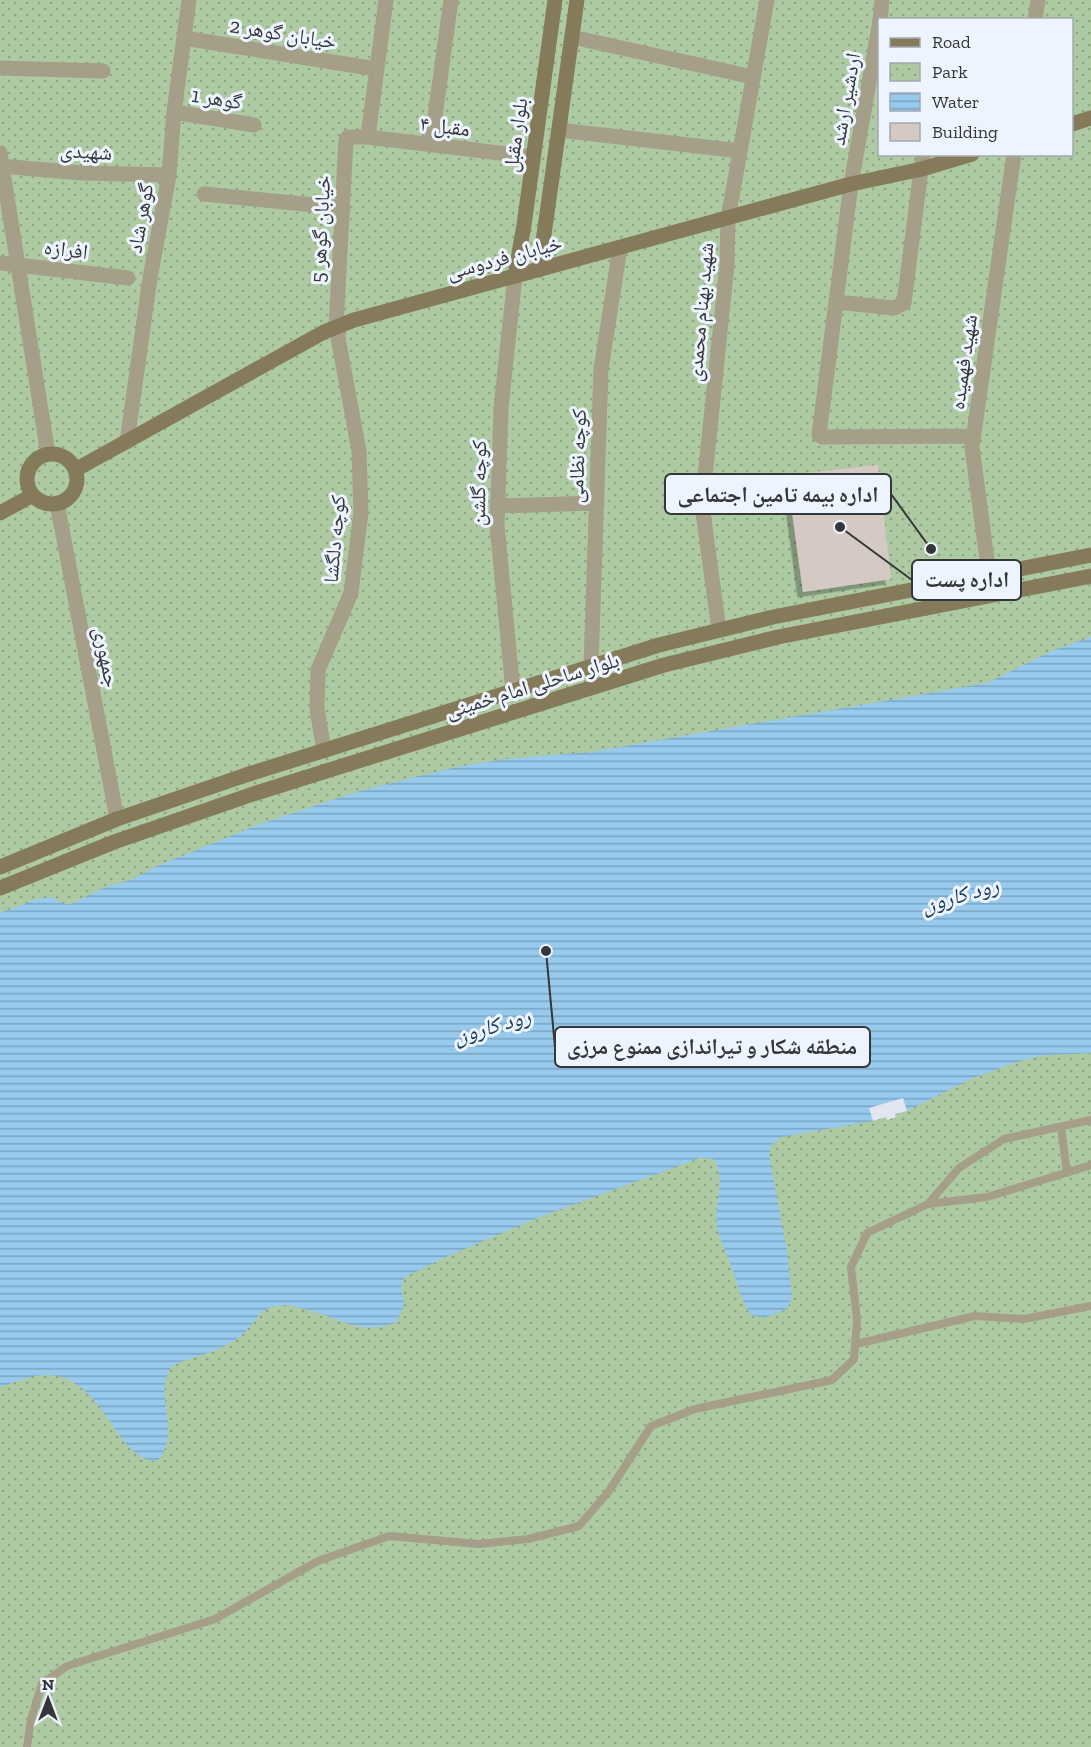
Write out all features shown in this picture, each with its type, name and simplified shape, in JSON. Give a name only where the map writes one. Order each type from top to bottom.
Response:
[{"type":"main road","name":"بلوار مقبل","points":[[515,276],[555,0]]},
{"type":"main road","name":"بلوار مقبل","points":[[539,270],[577,0]]},
{"type":"main road","points":[[1073,123],[1091,118]]},
{"type":"main road","name":"خیابان فردوسی","points":[[75,470],[336,327],[354,320],[728,219],[923,162],[960,156]]},
{"type":"main road","points":[[48,454],[64,457],[75,470],[75,487],[65,500],[57,503],[44,502],[33,495],[29,488],[27,473],[35,460],[48,454]]},
{"type":"main road","points":[[0,513],[33,495]]},
{"type":"main road","name":"بلوار ساحلی امام خمینی","points":[[0,867],[117,819],[659,645],[773,617],[1091,555]]},
{"type":"main road","name":"بلوار ساحلی امام خمینی","points":[[0,888],[120,840],[253,794],[664,665],[778,637],[1091,576]]},
{"type":"main road","points":[[117,819],[120,840]]},
{"type":"street","name":"گوهر شاد","points":[[127,442],[150,278],[169,175],[174,112],[189,0]]},
{"type":"street","points":[[368,137],[386,0]]},
{"type":"street","points":[[431,146],[451,0]]},
{"type":"street","name":"شهید بهنام محمدی","points":[[719,630],[702,506],[727,265],[728,219],[767,0]]},
{"type":"street","name":"اردشیر ارشد","points":[[882,0],[883,18]]},
{"type":"street","points":[[1035,18],[1038,0]]},
{"type":"street","points":[[572,37],[753,77]]},
{"type":"street","name":"خیابان گوهر 2","points":[[184,38],[376,69]]},
{"type":"street","name":"اردشیر ارشد","points":[[878,45],[851,184],[819,435],[822,437],[974,436]]},
{"type":"street","points":[[0,68],[103,71]]},
{"type":"street","name":"گوهر 1","points":[[174,112],[254,125]]},
{"type":"street","points":[[559,130],[740,152]]},
{"type":"street","name":"مقبل ۴","points":[[351,136],[533,158]]},
{"type":"street","name":"خیابان گوهر 5","points":[[336,327],[346,140],[351,136]]},
{"type":"street","name":"شهید فهمیده","points":[[989,575],[972,447],[1014,156]]},
{"type":"street","points":[[1,162],[48,454]]},
{"type":"street","name":"شهیدی","points":[[1,162],[82,173],[169,175]]},
{"type":"street","points":[[836,302],[894,308],[904,303],[923,162]]},
{"type":"street","points":[[204,194],[343,208]]},
{"type":"street","name":"کوچه نظامی","points":[[591,667],[601,369],[620,248]]},
{"type":"street","name":"افرازه","points":[[0,263],[128,278]]},
{"type":"street","name":"کوچه گلشن","points":[[513,691],[496,525],[501,408],[515,276]]},
{"type":"street","name":"کوچه دلگشا","points":[[324,751],[317,709],[318,670],[351,592],[361,512],[359,451],[336,327]]},
{"type":"street","name":"جمهوری","points":[[57,503],[117,819]]},
{"type":"street","points":[[497,506],[597,503]]},
{"type":"lane","points":[[928,1204],[959,1168],[1004,1139],[1091,1120]]},
{"type":"lane","points":[[1060,1127],[1067,1173]]},
{"type":"lane","points":[[27,1747],[31,1719],[42,1684],[68,1666],[215,1619],[318,1561],[389,1536],[479,1544],[528,1539],[579,1526],[609,1491],[651,1426],[695,1409],[832,1380],[854,1359],[857,1320],[851,1267],[867,1233],[928,1204],[987,1197],[1091,1165]]},
{"type":"lane","points":[[856,1344],[975,1316],[1024,1319],[1091,1306]]},
{"type":"green space","points":[[0,0],[1091,0],[1091,1747],[0,1747]]},
{"type":"water","name":"رود کارون","points":[[1091,637],[1091,1053],[1047,1055],[1026,1059],[973,1078],[907,1111],[873,1121],[782,1137],[771,1145],[769,1156],[787,1251],[792,1298],[787,1309],[764,1318],[751,1315],[747,1309],[717,1227],[720,1182],[717,1165],[713,1159],[700,1158],[540,1217],[405,1277],[401,1287],[404,1305],[397,1322],[383,1326],[360,1327],[288,1305],[269,1308],[260,1314],[243,1334],[227,1345],[172,1366],[166,1377],[165,1389],[167,1443],[157,1461],[142,1457],[130,1447],[82,1388],[65,1378],[40,1375],[0,1387],[0,913],[38,899],[51,897],[65,904],[71,904],[98,890],[135,878],[155,867],[257,825],[356,792],[456,767],[506,759],[591,752],[987,683],[1056,649]]},
{"type":"pier","points":[[903,1098],[907,1111],[895,1114],[896,1117],[887,1120],[886,1117],[873,1121],[869,1108]]},
{"type":"building","points":[[878,465],[891,579],[803,592],[787,475]]},
{"type":"place","name":"اداره پست","points":[[840,527]]},
{"type":"place","name":"اداره بیمه تامین اجتماعی","points":[[931,549]]},
{"type":"place","name":"منطقه شکار و تیراندازی ممنوع مرزی","points":[[546,951]]}]
